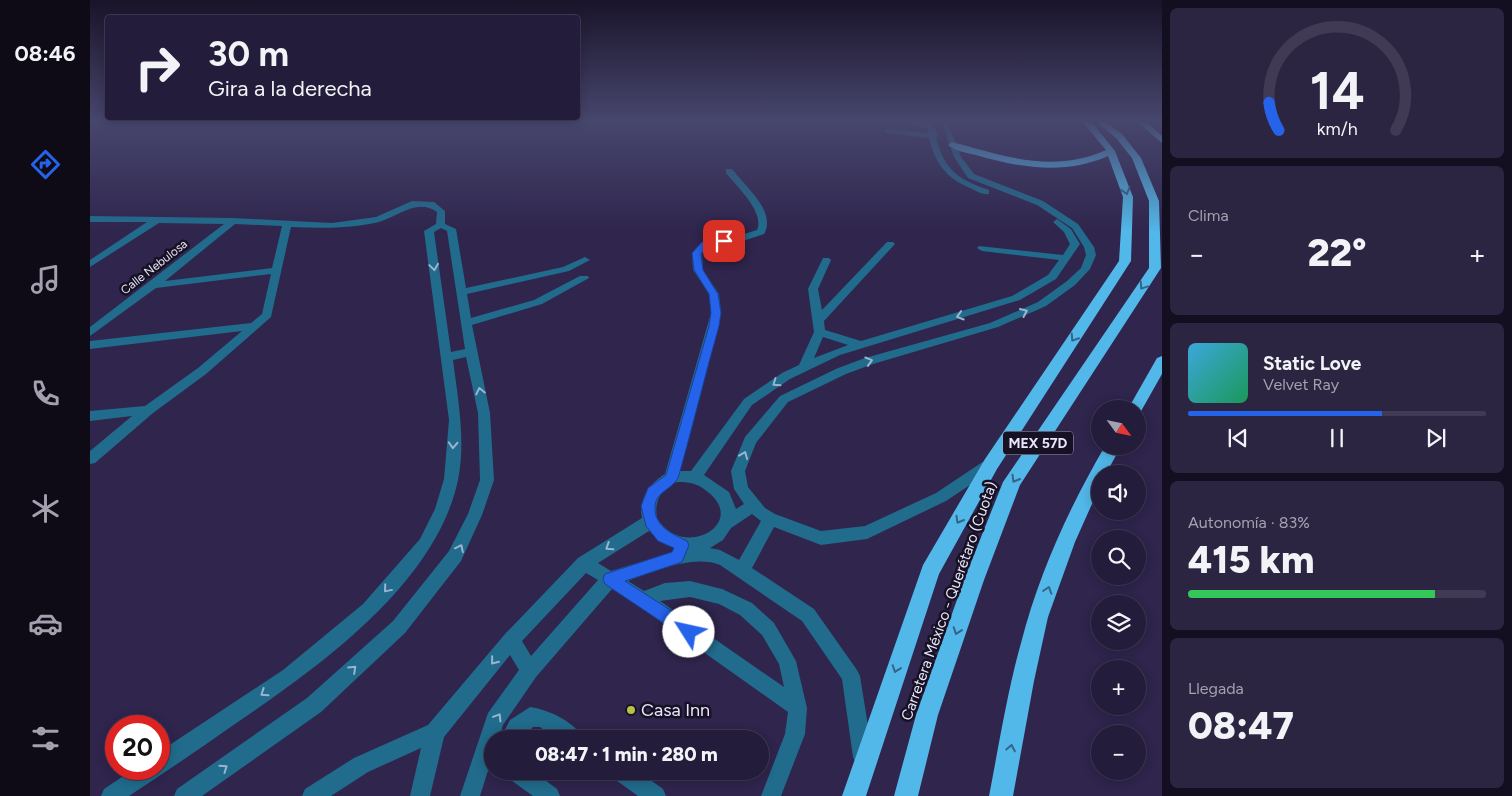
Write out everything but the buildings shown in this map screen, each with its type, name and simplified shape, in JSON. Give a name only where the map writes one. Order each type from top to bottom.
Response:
[{"type":"highway","points":[[994,157],[1042,164],[1083,163],[1097,157]]},
{"type":"highway","points":[[854,796],[930,571],[990,464],[1125,261],[1128,197],[1113,157]]},
{"type":"highway","name":"Carretera México - Querétaro (Cuota)","points":[[906,796],[928,715],[974,580],[1012,482],[1155,268],[1154,201],[1135,157]]},
{"type":"highway","points":[[1139,400],[1162,361]]},
{"type":"highway","points":[[1001,796],[1032,642],[1062,548],[1092,482],[1108,455]]},
{"type":"street","points":[[695,476],[748,402],[786,376],[836,352],[889,338],[1016,298],[1052,276],[1066,258],[1075,244],[1068,230],[1049,216],[966,184],[949,173],[939,157]]},
{"type":"street","points":[[958,157],[964,170],[972,176],[1056,211],[1075,226],[1089,247],[1091,255],[1085,268],[1071,283],[1042,304],[994,325],[842,371],[784,399],[750,441],[738,470],[741,489],[753,506],[770,519],[821,538],[868,532],[941,497],[990,464]]},
{"type":"street","points":[[672,478],[716,313],[714,294],[698,270],[696,253],[705,244],[743,238],[761,232],[764,225],[762,212],[729,171]]},
{"type":"street","points":[[90,219],[233,221],[332,226],[379,219],[412,204],[431,204],[441,211],[440,225]]},
{"type":"street","points":[[91,263],[158,219]]},
{"type":"street","name":"Calle Nebulosa","points":[[90,332],[153,285],[233,221]]},
{"type":"street","points":[[90,459],[148,410],[202,371],[267,315],[287,223]]},
{"type":"street","points":[[170,757],[289,676],[369,610],[425,544],[442,510],[452,479],[455,420],[429,231],[440,225],[451,228],[471,352],[484,413],[487,480],[475,515],[455,556],[399,627],[314,705],[184,796]]},
{"type":"street","points":[[804,366],[819,327],[890,244]]},
{"type":"street","points":[[982,248],[1066,258]]},
{"type":"street","points":[[461,292],[566,268],[585,260]]},
{"type":"street","points":[[819,327],[812,289],[826,260]]},
{"type":"street","points":[[153,285],[278,270]]},
{"type":"street","points":[[1052,276],[1071,283]]},
{"type":"street","points":[[466,322],[538,302],[584,278]]},
{"type":"street","points":[[90,345],[253,326]]},
{"type":"street","points":[[819,327],[862,345]]},
{"type":"street","points":[[889,338],[900,353]]},
{"type":"street","points":[[447,357],[471,352]]},
{"type":"street","points":[[90,416],[148,410]]},
{"type":"street","points":[[679,551],[651,522],[648,506],[653,492],[672,478],[695,476],[718,489],[728,505],[728,523]]},
{"type":"street","points":[[718,489],[741,489]]},
{"type":"street","points":[[709,550],[728,523],[753,506]]},
{"type":"street","points":[[742,570],[770,519]]},
{"type":"street","points":[[420,796],[435,732],[511,640],[584,563],[651,522]]},
{"type":"street","points":[[470,796],[495,720],[530,671],[610,579],[679,551],[709,550],[808,615],[850,676],[864,762]]},
{"type":"street","points":[[584,563],[643,599],[798,708]]},
{"type":"street","points":[[643,599],[665,591],[690,589],[722,597],[746,609],[768,628],[787,661],[798,708],[795,734],[771,796]]},
{"type":"street","points":[[511,640],[530,671]]},
{"type":"street","points":[[515,730],[530,717],[543,718],[560,730]]},
{"type":"street","points":[[312,796],[360,765],[435,732]]},
{"type":"street","points":[[111,796],[135,780]]},
{"type":"street","points":[[528,780],[550,796]]},
{"type":"street","points":[[633,780],[656,796]]},
{"type":"place","name":"Casa Inn","points":[[631,710]]},
{"type":"route","points":[[689,632],[643,599],[610,579],[677,557],[682,545],[663,536],[651,522],[648,506],[653,492],[664,482],[672,478],[714,326],[716,313],[714,294],[698,270],[696,253],[705,244],[724,241]]}]
